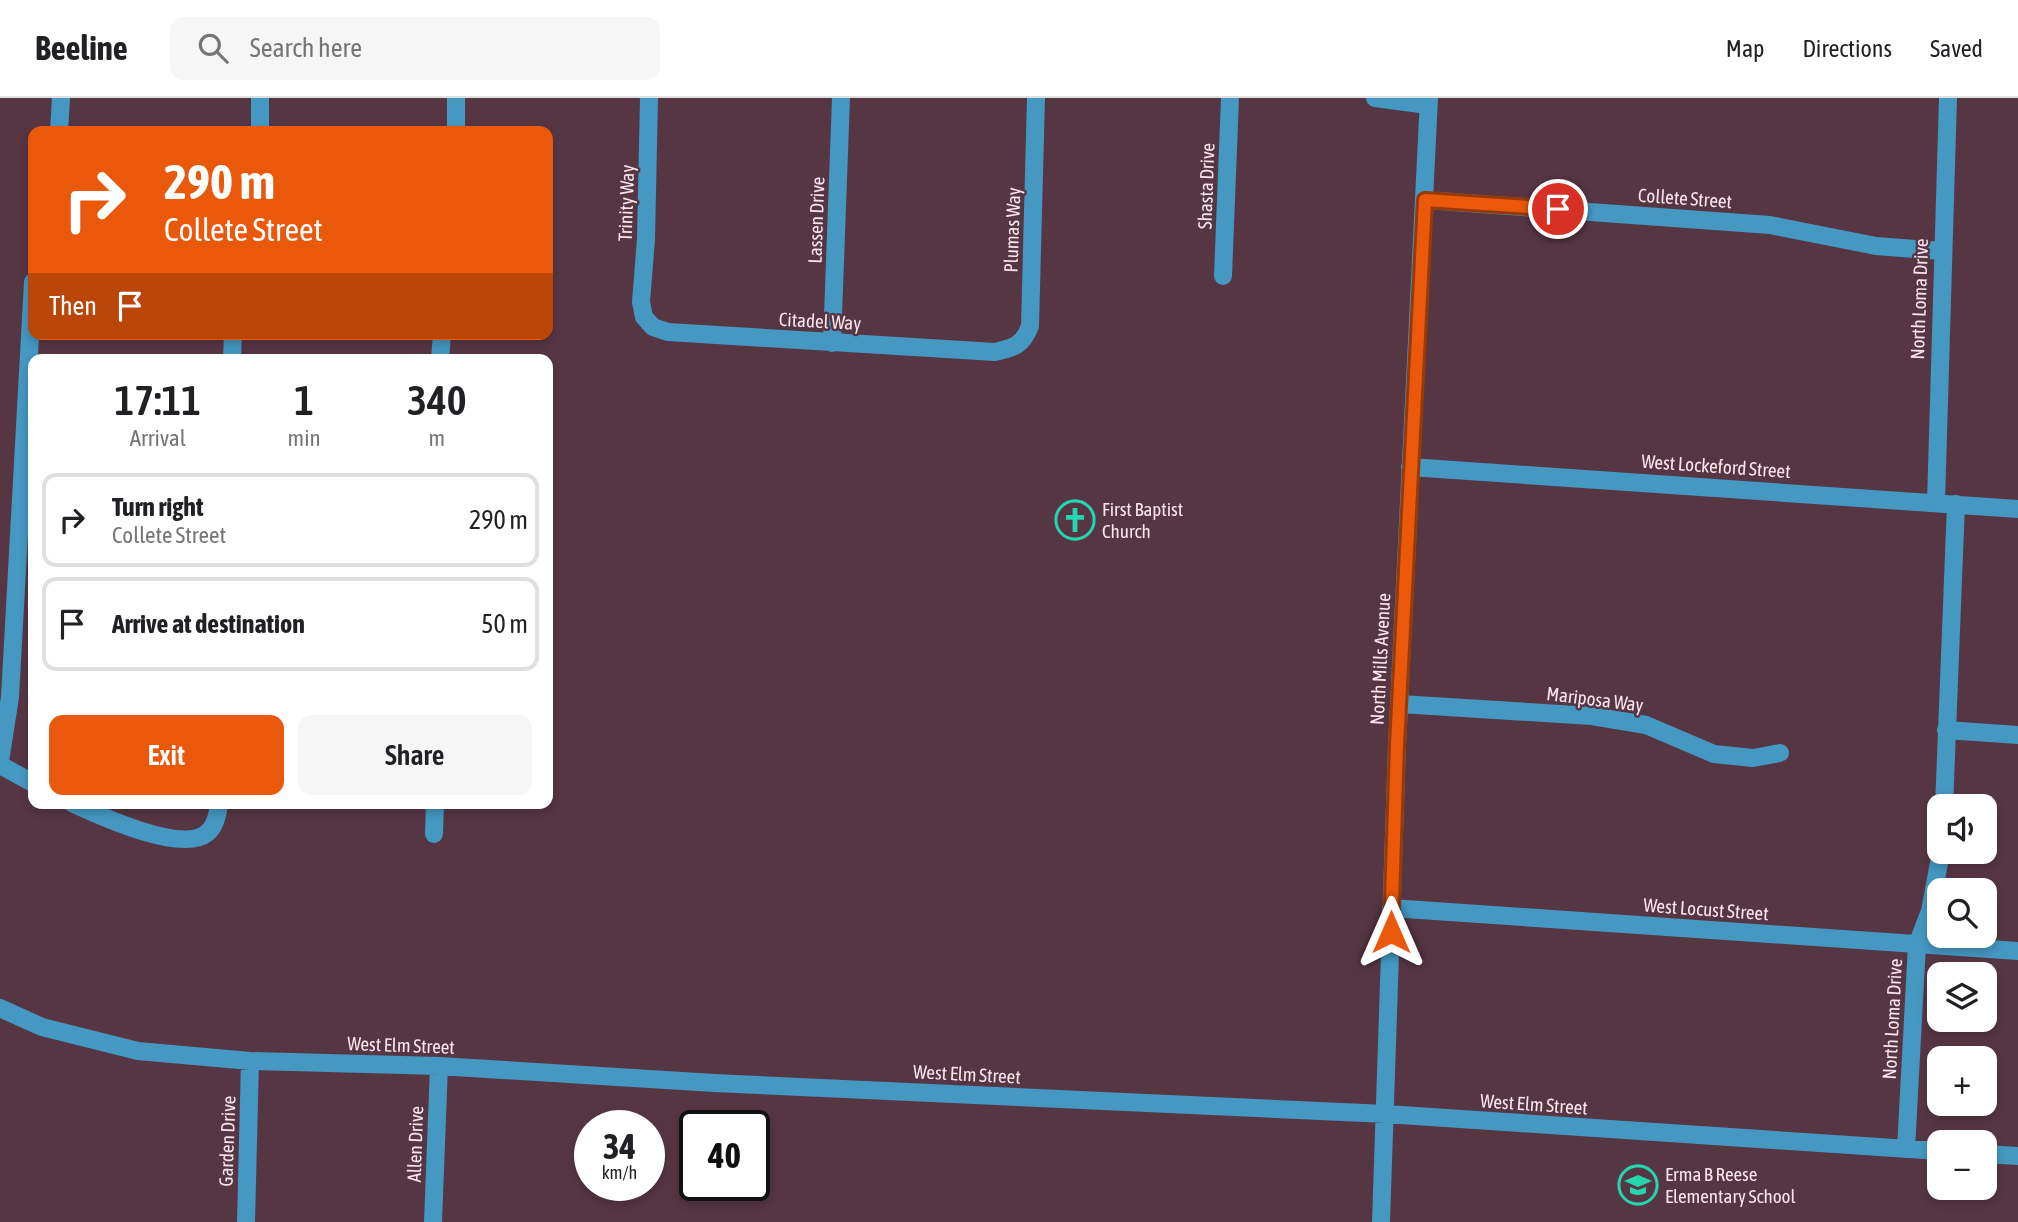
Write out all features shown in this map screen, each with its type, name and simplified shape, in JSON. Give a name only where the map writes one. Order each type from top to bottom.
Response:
[{"type":"street","points":[[59,126],[61,98]]},
{"type":"street","points":[[260,98],[260,126]]},
{"type":"street","points":[[456,98],[456,126]]},
{"type":"street","name":"Trinity Way","points":[[642,310],[649,98]]},
{"type":"street","name":"Lassen Drive","points":[[832,343],[841,98]]},
{"type":"street","name":"Plumas Way","points":[[1005,350],[1014,348],[1025,340],[1030,326],[1037,98]]},
{"type":"street","name":"Shasta Drive","points":[[1223,276],[1230,98]]},
{"type":"street","points":[[1375,98],[1428,101]]},
{"type":"street","name":"North Loma Drive","points":[[1936,502],[1941,251],[1948,98]]},
{"type":"street","name":"North Mills Avenue","points":[[1381,1222],[1391,908],[1428,101]]},
{"type":"street","name":"Collete Street","points":[[1425,200],[1770,225],[1876,246],[1941,251]]},
{"type":"street","name":"Citadel Way","points":[[642,310],[653,327],[668,332],[995,352],[1005,350]]},
{"type":"street","points":[[28,372],[10,697],[0,763],[28,780]]},
{"type":"street","name":"West Lockeford Street","points":[[1410,467],[2018,509]]},
{"type":"street","points":[[1944,794],[1956,504]]},
{"type":"street","name":"Mariposa Way","points":[[1400,704],[1592,716],[1646,726],[1714,754],[1753,758],[1780,753]]},
{"type":"street","points":[[1946,730],[2018,735]]},
{"type":"street","points":[[85,809],[114,823],[175,839],[207,834],[213,827],[218,809]]},
{"type":"street","points":[[434,834],[435,809]]},
{"type":"street","name":"North Loma Drive","points":[[1906,1149],[1917,944],[1930,911],[1939,864]]},
{"type":"street","name":"West Locust Street","points":[[1391,908],[2018,951]]},
{"type":"street","name":"West Elm Street","points":[[0,1008],[42,1027],[138,1051],[250,1061],[439,1066],[741,1085],[1386,1114],[1927,1150]]},
{"type":"street","name":"Garden Drive","points":[[246,1222],[250,1061]]},
{"type":"street","name":"Allen Drive","points":[[433,1222],[439,1066]]},
{"type":"street","points":[[1997,1155],[2018,1156]]},
{"type":"place","name":"First Baptist Church","points":[[1075,520]]},
{"type":"place","name":"Erma B Reese Elementary School","points":[[1638,1185]]},
{"type":"route","points":[[1391,932],[1397,745],[1425,200],[1558,209]]}]
